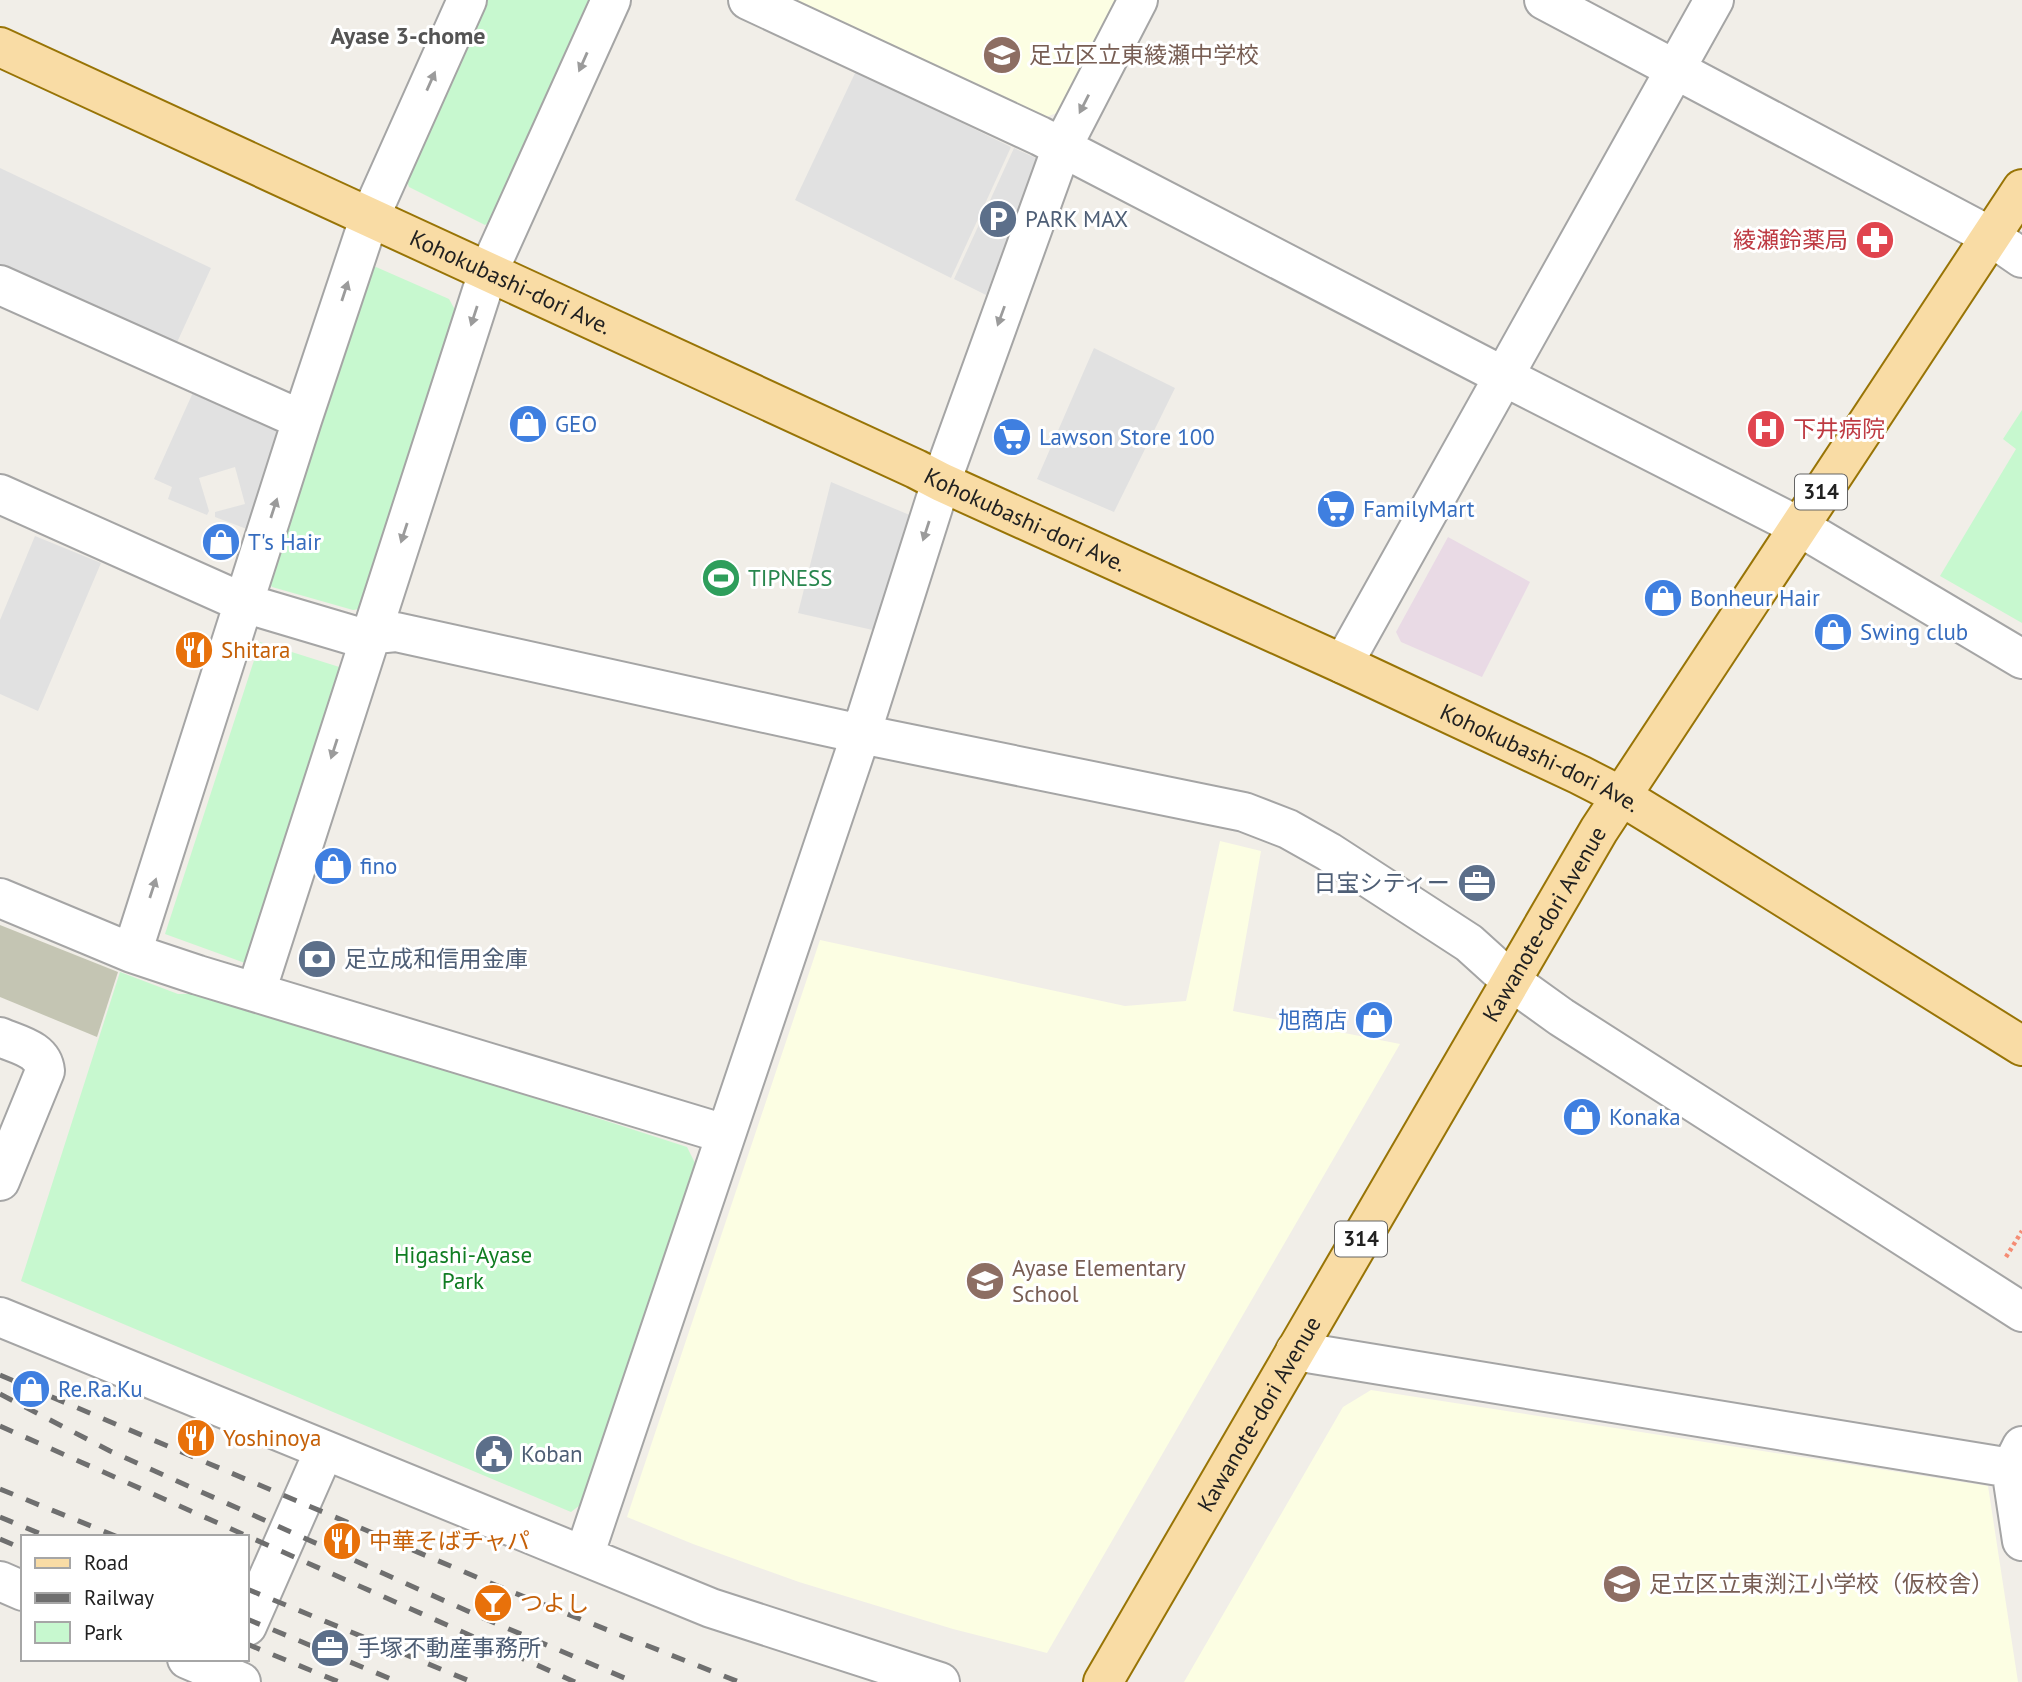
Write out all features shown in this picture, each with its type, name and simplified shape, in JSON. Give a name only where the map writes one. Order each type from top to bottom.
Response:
[{"type":"main road","name":"Kohokubashi-dori Ave.","points":[[0,47],[1580,775],[1620,796],[2022,1046]]},
{"type":"main road","name":"Kawanote-dori Avenue","points":[[1103,1682],[1620,796],[2022,189]]},
{"type":"street","points":[[132,953],[369,219],[467,0]]},
{"type":"street","points":[[256,992],[488,272],[611,0]]},
{"type":"street","points":[[748,0],[1062,147],[1798,526],[2022,659]]},
{"type":"street","points":[[584,1556],[861,734],[941,482],[1062,147],[1138,0]]},
{"type":"street","points":[[1544,0],[1990,236],[2022,258]]},
{"type":"street","points":[[1343,664],[1714,0]]},
{"type":"street","points":[[0,285],[302,420]]},
{"type":"street","points":[[0,494],[244,603],[355,636],[396,632],[861,734],[1244,812],[1288,829],[1329,852],[1469,943],[1511,981],[1561,1017],[2022,1312]]},
{"type":"street","points":[[0,898],[132,953],[198,975],[725,1134]]},
{"type":"street","points":[[0,1037],[36,1052],[41,1057],[45,1071],[0,1181]]},
{"type":"street","points":[[0,1317],[711,1608],[940,1682]]},
{"type":"street","points":[[1295,1351],[2016,1457],[2022,1541]]},
{"type":"street","points":[[248,1624],[324,1451]]},
{"type":"street","points":[[0,1581],[21,1590]]},
{"type":"street","points":[[192,1661],[230,1675]]},
{"type":"path","points":[[2000,1267],[2022,1231]]},
{"type":"shaded area","name":"足立区立東綾瀬中学校","points":[[796,0],[1118,0],[1062,111],[1046,117]]},
{"type":"shaded area","points":[[856,71],[1011,147],[951,278],[795,200]]},
{"type":"shaded area","name":"PARK MAX","points":[[1014,148],[1038,159],[986,295],[954,279]]},
{"type":"shaded area","points":[[0,168],[211,268],[174,349],[0,271]]},
{"type":"shaded area","points":[[1094,348],[1175,388],[1114,512],[1037,479]]},
{"type":"shaded area","points":[[195,388],[273,423],[280,440],[252,531],[215,517],[215,512],[245,504],[235,467],[199,478],[209,511],[207,515],[168,499],[172,487],[154,479]]},
{"type":"shaded area","points":[[831,482],[912,516],[877,631],[798,613]]},
{"type":"shaded area","points":[[35,536],[101,563],[38,711],[0,694],[0,620]]},
{"type":"shaded area","points":[[1448,537],[1530,582],[1482,677],[1401,642],[1396,632]]},
{"type":"shaded area","name":"Ayase Elementary School","points":[[1220,841],[1261,851],[1233,1011],[1400,1044],[1047,1653],[953,1629],[799,1582],[627,1517],[820,940],[1125,1006],[1186,1001]]},
{"type":"shaded area","points":[[0,925],[118,972],[97,1037],[0,997]]},
{"type":"shaded area","name":"足立区立東渕江小学校（仮校舎）","points":[[1371,1390],[1988,1486],[2018,1682],[1184,1682],[1343,1407]]},
{"type":"green space","points":[[478,0],[597,0],[498,216],[485,225],[409,187],[403,171]]},
{"type":"green space","points":[[376,267],[449,299],[459,317],[366,608],[353,610],[272,587],[264,577],[364,270]]},
{"type":"green space","points":[[2022,410],[2022,623],[1940,576],[2016,449],[2003,439]]},
{"type":"green space","points":[[260,642],[352,671],[259,968],[165,934]]},
{"type":"green space","name":"Higashi-Ayase Park","points":[[120,972],[178,994],[212,994],[687,1147],[695,1163],[584,1502],[571,1512],[21,1281]]},
{"type":"railway","points":[[0,1375],[507,1590],[739,1682]]},
{"type":"railway","points":[[0,1394],[110,1451],[483,1618],[634,1682]]},
{"type":"railway","points":[[0,1426],[245,1535]]},
{"type":"railway","points":[[0,1489],[113,1535]]},
{"type":"railway","points":[[0,1517],[43,1535]]},
{"type":"railway","points":[[248,1536],[575,1682]]},
{"type":"railway","points":[[0,1539],[21,1548]]},
{"type":"railway","points":[[248,1589],[472,1682]]},
{"type":"railway","points":[[248,1619],[398,1682]]},
{"type":"railway","points":[[248,1644],[339,1682]]},
{"type":"place","name":"足立区立東綾瀬中学校","points":[[1002,55]]},
{"type":"place","name":"PARK MAX","points":[[998,219]]},
{"type":"place","name":"綾瀬鈴薬局","points":[[1875,240]]},
{"type":"place","name":"GEO","points":[[528,424]]},
{"type":"place","name":"下井病院","points":[[1766,429]]},
{"type":"place","name":"Lawson Store 100","points":[[1012,437]]},
{"type":"place","name":"FamilyMart","points":[[1336,509]]},
{"type":"place","name":"T's Hair","points":[[221,542]]},
{"type":"place","name":"TIPNESS","points":[[721,578]]},
{"type":"place","name":"Bonheur Hair","points":[[1663,598]]},
{"type":"place","name":"Swing club","points":[[1833,632]]},
{"type":"place","name":"Shitara","points":[[194,650]]},
{"type":"place","name":"fino","points":[[333,866]]},
{"type":"place","name":"日宝シティー","points":[[1477,883]]},
{"type":"place","name":"足立成和信用金庫","points":[[317,959]]},
{"type":"place","name":"旭商店","points":[[1374,1020]]},
{"type":"place","name":"Konaka","points":[[1582,1117]]},
{"type":"place","name":"Ayase Elementary School","points":[[985,1281]]},
{"type":"place","name":"Re.Ra.Ku","points":[[31,1389]]},
{"type":"place","name":"Yoshinoya","points":[[196,1438]]},
{"type":"place","name":"Koban","points":[[494,1454]]},
{"type":"place","name":"中華そばチャパ","points":[[342,1541]]},
{"type":"place","name":"足立区立東渕江小学校（仮校舎）","points":[[1622,1584]]},
{"type":"place","name":"つよし","points":[[493,1603]]},
{"type":"place","name":"手塚不動産事務所","points":[[330,1648]]},
{"type":"district","name":"Ayase 3-chome","points":[[408,36]]}]
